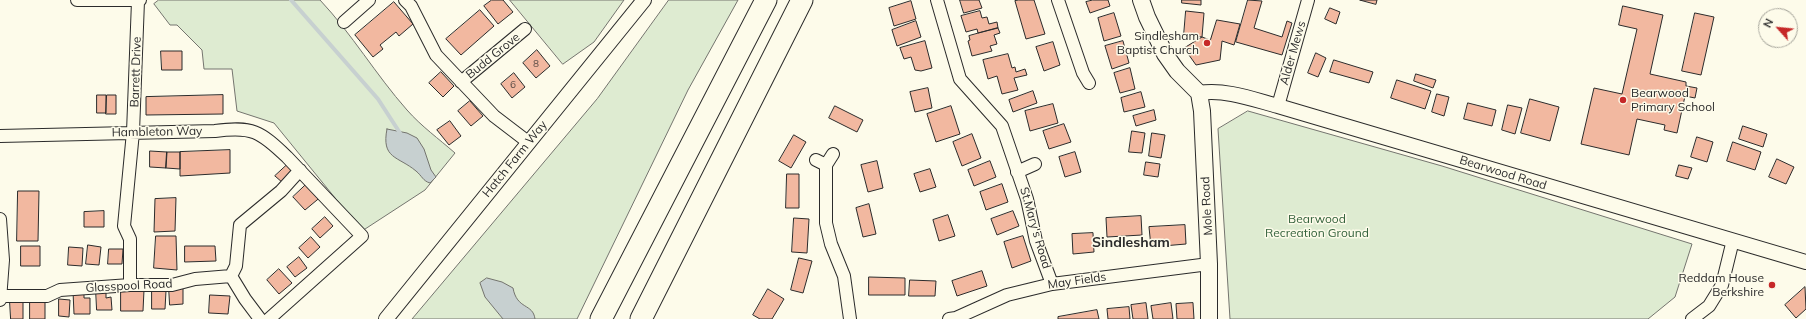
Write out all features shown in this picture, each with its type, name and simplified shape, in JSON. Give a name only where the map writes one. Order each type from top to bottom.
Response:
[{"type":"highway","points":[[601,319],[766,0]]},
{"type":"highway","points":[[641,319],[802,0]]},
{"type":"main road","points":[[1141,0],[1147,17],[1165,54],[1177,71],[1199,93]]},
{"type":"main road","name":"Mole Road","points":[[1199,93],[1202,111],[1209,264],[1209,319]]},
{"type":"street","points":[[77,0],[139,0]]},
{"type":"street","name":"Barrett Drive","points":[[130,285],[130,239],[124,226],[133,132],[139,0]]},
{"type":"street","points":[[344,22],[368,0]]},
{"type":"street","name":"Budd Grove","points":[[405,0],[411,6],[436,55],[494,116],[528,142]]},
{"type":"street","name":"Hatch Farm Way","points":[[386,319],[644,0]]},
{"type":"street","name":"St.Mary's Road","points":[[937,0],[960,79],[1002,126],[1027,199],[1036,241],[1052,284]]},
{"type":"street","points":[[1058,0],[1082,78]]},
{"type":"street","name":"Alder Mews","points":[[1278,106],[1308,0]]},
{"type":"street","name":"Budd Grove","points":[[461,82],[525,29]]},
{"type":"street","name":"Bearwood Road","points":[[1199,93],[1213,91],[1226,92],[1278,106],[1806,262]]},
{"type":"street","name":"Hambleton Way","points":[[0,136],[244,129],[258,133],[275,146],[300,170],[362,236],[269,319]]},
{"type":"street","points":[[834,154],[821,162],[826,223],[831,244],[844,276],[850,319]]},
{"type":"street","name":"St.Mary's Road","points":[[1018,172],[1035,164]]},
{"type":"street","points":[[260,319],[245,299],[231,276],[236,266],[240,225],[281,191],[300,170]]},
{"type":"street","points":[[0,219],[2,260],[0,300]]},
{"type":"street","points":[[1692,319],[1709,306],[1722,285],[1733,240]]},
{"type":"street","name":"May Fields","points":[[954,319],[1007,295],[1052,284],[1209,264]]},
{"type":"street","name":"Glasspool Road","points":[[0,296],[47,296],[60,290],[130,285],[172,285],[195,279],[231,276]]},
{"type":"green space","points":[[159,0],[320,0],[332,13],[412,116],[455,153],[425,190],[362,231],[274,123],[237,111],[232,69],[204,69],[202,50],[177,25],[170,25],[154,4]]},
{"type":"green space","points":[[510,0],[624,0],[594,42],[563,64]]},
{"type":"green space","points":[[669,0],[738,0],[688,90],[577,319],[412,319],[597,99]]},
{"type":"green space","name":"Bearwood Recreation Ground","points":[[1248,111],[1442,166],[1692,244],[1675,297],[1648,319],[1230,319],[1218,129]]},
{"type":"shaded area","points":[[387,129],[407,133],[417,138],[424,149],[431,170],[436,177],[430,183],[424,180],[409,166],[392,156],[386,146]]},
{"type":"shaded area","points":[[487,278],[502,282],[513,288],[518,300],[531,310],[535,319],[503,319],[485,297],[480,283]]},
{"type":"building","points":[[492,0],[503,0],[513,12],[498,24],[484,6]]},
{"type":"building","points":[[960,0],[979,0],[982,8],[964,13]]},
{"type":"building","points":[[1034,0],[1045,34],[1026,39],[1015,1]]},
{"type":"building","points":[[1093,0],[1108,0],[1110,6],[1090,13],[1086,2]]},
{"type":"building","points":[[1182,0],[1201,0],[1201,5],[1182,3]]},
{"type":"building","points":[[1248,0],[1262,1],[1254,28],[1282,37],[1287,21],[1292,23],[1282,55],[1236,42]]},
{"type":"building","points":[[1360,0],[1377,0],[1376,4]]},
{"type":"building","points":[[911,1],[916,19],[894,26],[889,8]]},
{"type":"building","points":[[394,2],[413,24],[399,36],[396,32],[380,45],[383,49],[373,57],[355,35]]},
{"type":"building","points":[[1623,6],[1663,15],[1650,74],[1686,82],[1686,86],[1697,88],[1695,98],[1685,96],[1677,133],[1664,130],[1665,125],[1637,119],[1629,155],[1581,144],[1594,88],[1622,94],[1637,29],[1619,25]]},
{"type":"building","points":[[1330,8],[1340,12],[1336,24],[1325,19]]},
{"type":"building","points":[[480,10],[494,26],[461,55],[446,39]]},
{"type":"building","points":[[980,11],[982,18],[987,17],[989,24],[997,22],[998,28],[978,33],[977,29],[966,32],[961,16]]},
{"type":"building","points":[[1186,11],[1204,13],[1202,37],[1184,35]]},
{"type":"building","points":[[1114,13],[1121,36],[1104,41],[1098,18]]},
{"type":"building","points":[[1695,13],[1714,17],[1701,75],[1682,71]]},
{"type":"building","name":"Sindlesham Baptist Church","points":[[1217,20],[1240,24],[1234,45],[1222,41],[1220,60],[1196,65],[1184,48],[1202,37],[1210,40]]},
{"type":"building","points":[[916,21],[921,37],[897,46],[892,30]]},
{"type":"building","points":[[998,28],[1000,33],[994,35],[997,44],[990,46],[992,51],[972,56],[968,41],[970,40],[969,36]]},
{"type":"building","points":[[925,41],[932,68],[921,71],[915,70],[911,57],[904,59],[900,48]]},
{"type":"building","points":[[1123,41],[1129,63],[1112,69],[1105,46]]},
{"type":"building","points":[[1053,42],[1060,65],[1044,71],[1036,47]]},
{"type":"building","points":[[537,50],[550,66],[536,78],[523,63]]},
{"type":"building","points":[[161,51],[182,51],[182,70],[162,70]]},
{"type":"building","points":[[1316,53],[1326,58],[1318,77],[1308,73]]},
{"type":"building","points":[[1008,54],[1012,68],[1015,67],[1016,72],[1025,69],[1027,75],[1014,78],[1018,90],[1002,94],[997,76],[988,79],[983,60]]},
{"type":"building","points":[[1334,60],[1373,72],[1369,83],[1330,72]]},
{"type":"building","points":[[1130,68],[1135,89],[1120,93],[1114,73]]},
{"type":"building","points":[[441,72],[454,86],[443,97],[429,83]]},
{"type":"building","points":[[514,73],[525,87],[512,98],[501,84]]},
{"type":"building","points":[[1416,74],[1436,80],[1433,88],[1414,81]]},
{"type":"building","points":[[1397,80],[1431,91],[1425,109],[1391,98]]},
{"type":"building","points":[[928,88],[932,108],[915,112],[910,92]]},
{"type":"building","points":[[1033,91],[1037,103],[1013,112],[1009,100]]},
{"type":"building","points":[[1141,92],[1145,107],[1124,112],[1121,98]]},
{"type":"building","points":[[1437,94],[1449,97],[1444,116],[1432,112]]},
{"type":"building","points":[[97,95],[106,95],[106,113],[97,113]]},
{"type":"building","points":[[107,95],[116,95],[116,114],[106,114]]},
{"type":"building","points":[[223,95],[223,114],[146,115],[146,97]]},
{"type":"building","points":[[1530,99],[1559,107],[1550,141],[1521,133]]},
{"type":"building","points":[[470,101],[483,116],[471,126],[458,111]]},
{"type":"building","points":[[1468,103],[1496,110],[1492,126],[1464,119]]},
{"type":"building","points":[[1053,104],[1058,123],[1030,131],[1025,111]]},
{"type":"building","points":[[1508,105],[1522,108],[1515,134],[1502,130]]},
{"type":"building","points":[[835,106],[863,120],[857,132],[829,118]]},
{"type":"building","points":[[951,106],[960,134],[936,142],[927,114]]},
{"type":"building","points":[[1154,110],[1156,120],[1136,126],[1133,116]]},
{"type":"building","points":[[450,121],[461,136],[449,145],[437,130]]},
{"type":"building","points":[[1064,124],[1071,142],[1049,149],[1043,131]]},
{"type":"building","points":[[1743,126],[1767,134],[1763,147],[1739,139]]},
{"type":"building","points":[[1132,131],[1145,133],[1142,153],[1129,152]]},
{"type":"building","points":[[1152,133],[1165,135],[1161,158],[1149,156]]},
{"type":"building","points":[[972,134],[981,158],[962,166],[953,142]]},
{"type":"building","points":[[794,135],[806,142],[791,168],[779,161]]},
{"type":"building","points":[[1697,137],[1713,142],[1707,162],[1691,157]]},
{"type":"building","points":[[1733,142],[1761,152],[1755,170],[1727,161]]},
{"type":"building","points":[[230,150],[230,173],[180,176],[180,152]]},
{"type":"building","points":[[150,151],[167,152],[166,168],[150,167]]},
{"type":"building","points":[[167,152],[180,152],[180,169],[166,168]]},
{"type":"building","points":[[1075,152],[1081,172],[1065,177],[1059,157]]},
{"type":"building","points":[[1777,159],[1794,167],[1786,184],[1769,177]]},
{"type":"building","points":[[877,161],[883,188],[868,192],[861,165]]},
{"type":"building","points":[[990,161],[996,177],[974,186],[968,170]]},
{"type":"building","points":[[1146,162],[1160,164],[1158,177],[1144,175]]},
{"type":"building","points":[[287,165],[294,172],[283,183],[275,176]]},
{"type":"building","points":[[1679,165],[1692,168],[1688,179],[1676,176]]},
{"type":"building","points":[[930,169],[936,187],[920,192],[914,174]]},
{"type":"building","points":[[787,174],[799,174],[799,208],[786,208]]},
{"type":"building","points":[[310,181],[323,195],[305,210],[293,197]]},
{"type":"building","points":[[1002,184],[1008,202],[986,210],[980,192]]},
{"type":"building","points":[[18,191],[39,191],[38,241],[17,241]]},
{"type":"building","points":[[176,198],[175,231],[154,232],[155,199]]},
{"type":"building","points":[[869,204],[876,234],[863,237],[856,208]]},
{"type":"building","points":[[104,211],[104,227],[84,227],[84,212]]},
{"type":"building","points":[[1013,211],[1019,226],[997,235],[991,219]]},
{"type":"building","points":[[948,215],[955,236],[939,241],[933,220]]},
{"type":"building","points":[[1141,216],[1142,235],[1107,237],[1106,218]]},
{"type":"building","points":[[325,217],[333,226],[320,238],[312,229]]},
{"type":"building","points":[[794,218],[809,219],[807,253],[792,252]]},
{"type":"building","points":[[1185,225],[1186,244],[1151,247],[1149,227]]},
{"type":"building","points":[[1093,233],[1094,252],[1073,254],[1072,234]]},
{"type":"building","points":[[156,236],[176,236],[177,270],[154,268]]},
{"type":"building","points":[[1023,236],[1031,261],[1012,268],[1004,242]]},
{"type":"building","points":[[311,237],[320,247],[308,258],[299,248]]},
{"type":"building","points":[[88,245],[101,247],[99,265],[86,264]]},
{"type":"building","points":[[21,246],[40,246],[40,266],[21,266]]},
{"type":"building","points":[[185,246],[215,246],[216,261],[185,262]]},
{"type":"building","points":[[69,247],[83,248],[82,266],[68,265]]},
{"type":"building","points":[[109,249],[123,249],[122,264],[108,264]]},
{"type":"building","points":[[299,257],[307,268],[295,277],[287,267]]},
{"type":"building","points":[[799,258],[812,261],[803,293],[791,290]]},
{"type":"building","points":[[279,269],[292,283],[279,294],[267,280]]},
{"type":"building","points":[[982,271],[987,286],[957,296],[952,281]]},
{"type":"building","points":[[869,277],[905,278],[905,295],[869,295]]},
{"type":"building","points":[[910,280],[936,281],[935,296],[909,296]]},
{"type":"building","points":[[169,287],[183,288],[183,304],[170,305]]},
{"type":"building","points":[[1805,287],[1806,309],[1796,318],[1785,305]]},
{"type":"building","points":[[768,289],[784,299],[772,319],[760,319],[753,315]]},
{"type":"building","points":[[84,290],[84,298],[90,298],[90,314],[74,314],[73,291]]},
{"type":"building","points":[[96,290],[106,290],[106,298],[111,297],[112,310],[97,310]]},
{"type":"building","points":[[121,290],[144,290],[143,311],[121,311]]},
{"type":"building","points":[[152,290],[166,291],[165,309],[152,309]]},
{"type":"building","points":[[210,295],[230,296],[228,314],[209,313]]},
{"type":"building","points":[[59,299],[70,300],[69,317],[59,316]]},
{"type":"building","points":[[30,301],[45,302],[45,319],[30,319]]},
{"type":"building","points":[[10,302],[23,302],[23,319],[11,319]]},
{"type":"building","points":[[1146,303],[1148,319],[1133,319],[1131,305]]},
{"type":"building","points":[[1171,303],[1173,319],[1153,319],[1151,306]]},
{"type":"building","points":[[1193,303],[1194,319],[1177,319],[1176,304]]},
{"type":"building","points":[[1129,307],[1130,319],[1108,319],[1107,309]]},
{"type":"building","points":[[1097,310],[1099,319],[1058,319],[1058,317]]},
{"type":"waterway","points":[[291,0],[378,99],[400,133]]},
{"type":"place","name":"Sindlesham Baptist Church","points":[[1207,43]]},
{"type":"place","name":"Bearwood Primary School","points":[[1623,100]]},
{"type":"place","name":"Reddam House Berkshire","points":[[1772,285]]},
{"type":"district","name":"Sindlesham","points":[[1131,243]]}]
